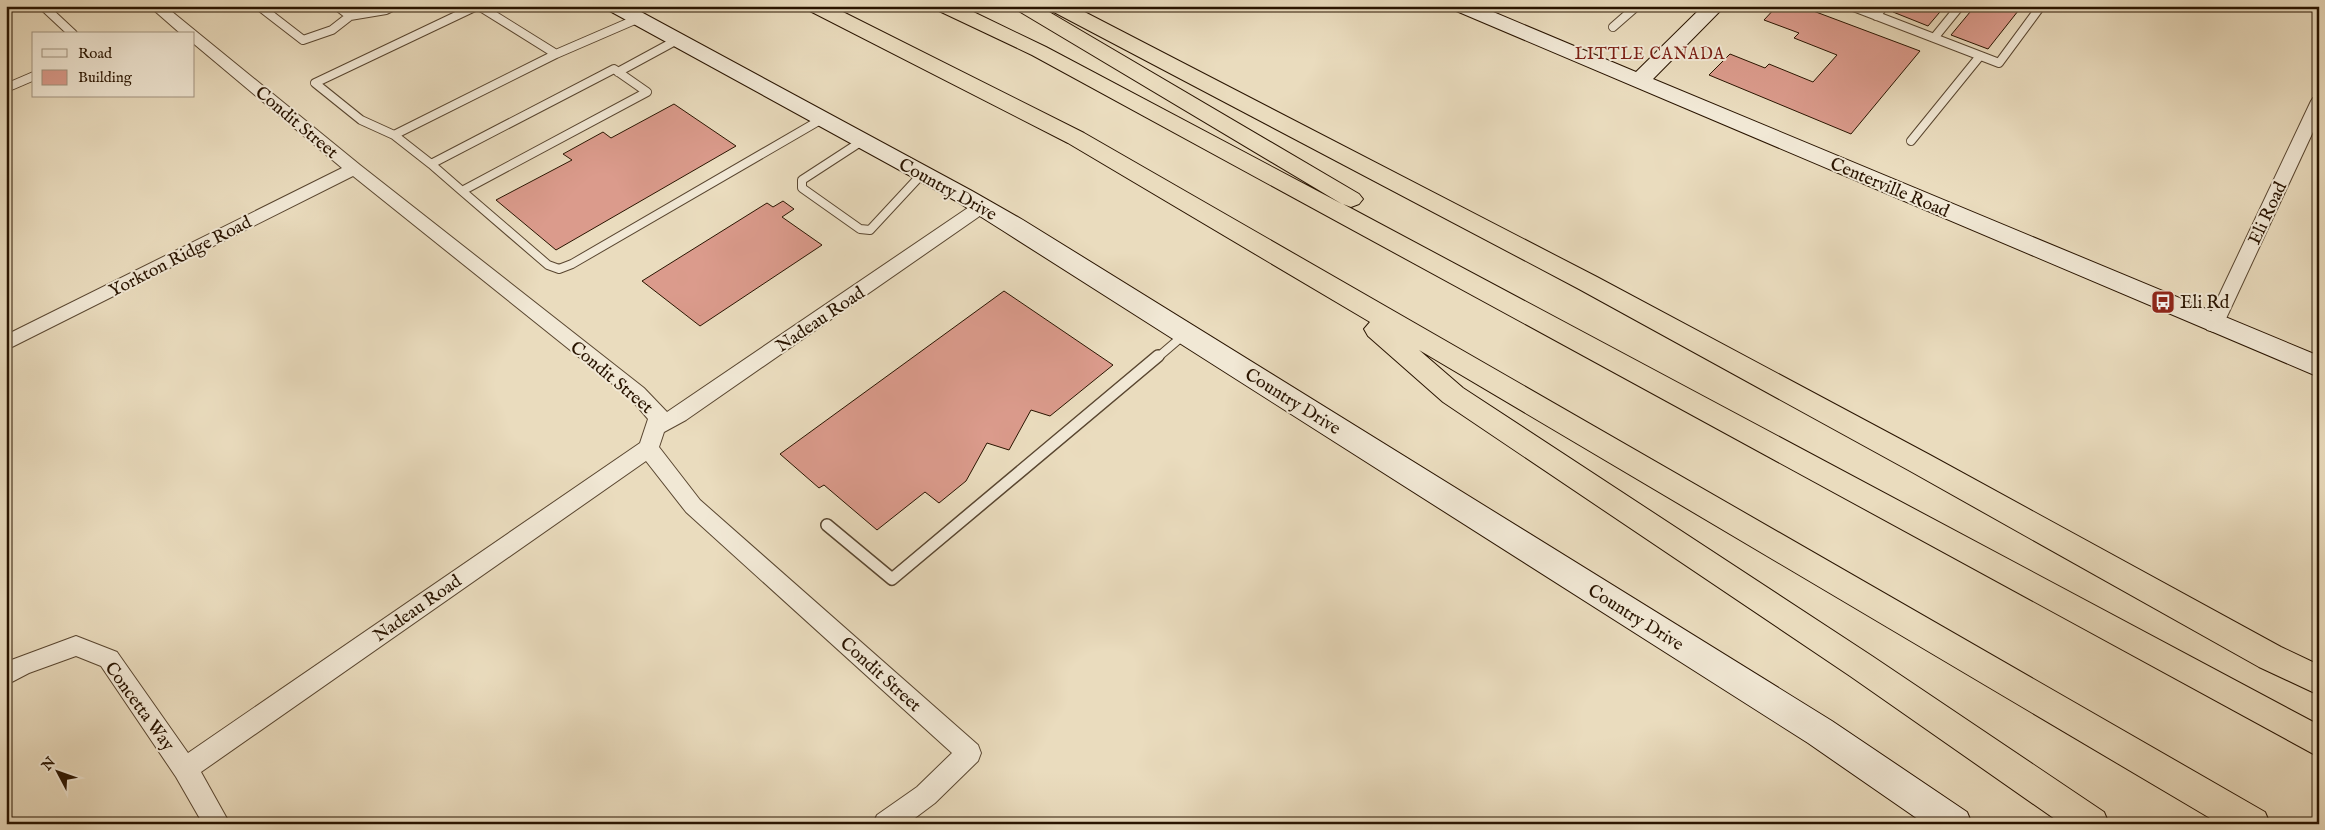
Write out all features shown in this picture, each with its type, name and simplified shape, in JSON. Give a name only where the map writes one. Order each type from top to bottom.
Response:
[{"type":"highway","points":[[815,6],[1076,138],[2253,824]]},
{"type":"highway","points":[[944,6],[1039,50],[1779,452],[2319,742]]},
{"type":"highway","points":[[1024,6],[1779,452]]},
{"type":"highway","points":[[1057,6],[1596,288],[1937,472],[2270,657],[2319,681]]},
{"type":"highway","points":[[1331,288],[1453,395],[1853,661],[2092,824]]},
{"type":"street","points":[[156,6],[188,32]]},
{"type":"street","name":"Centerville Road","points":[[1461,6],[2214,325],[2319,367]]},
{"type":"street","points":[[1639,81],[1715,6]]},
{"type":"street","name":"Country Drive","points":[[626,12],[981,207],[1812,727],[1955,824]]},
{"type":"street","name":"Condit Street","points":[[195,38],[354,169],[613,376],[638,393],[659,417],[650,448],[665,472],[693,506],[969,753],[926,795],[886,824]]},
{"type":"street","name":"Eli Road","points":[[2214,325],[2319,101]]},
{"type":"street","name":"Yorkton Ridge Road","points":[[6,343],[354,169]]},
{"type":"street","name":"Nadeau Road","points":[[656,427],[679,415],[981,207]]},
{"type":"street","name":"Nadeau Road","points":[[184,769],[650,448]]},
{"type":"street","name":"Concetta Way","points":[[6,675],[21,666],[76,646],[110,659],[184,769],[217,824]]},
{"type":"lane","points":[[43,6],[71,32]]},
{"type":"lane","points":[[259,6],[303,40],[332,30],[350,16],[386,10],[394,6]]},
{"type":"lane","points":[[337,6],[350,16]]},
{"type":"lane","points":[[1614,27],[1637,6]]},
{"type":"lane","points":[[1851,6],[1999,63],[2041,6]]},
{"type":"lane","points":[[1876,16],[1884,6]]},
{"type":"lane","points":[[1934,38],[1960,6]]},
{"type":"lane","points":[[556,54],[481,7],[315,83],[361,120],[394,135],[432,164],[548,265],[559,269],[572,264],[822,119]]},
{"type":"lane","points":[[394,135],[556,54],[626,12]]},
{"type":"lane","points":[[618,72],[678,40]]},
{"type":"lane","points":[[1911,141],[1980,56]]},
{"type":"lane","points":[[432,164],[614,69],[647,92],[462,191]]},
{"type":"lane","points":[[6,88],[32,77]]},
{"type":"lane","points":[[862,141],[802,180],[802,188],[860,229],[870,230],[922,174]]},
{"type":"lane","points":[[827,525],[892,579],[1185,334]]},
{"type":"building","points":[[1777,6],[1800,6],[1920,51],[1851,134],[1709,75],[1730,54],[1765,68],[1769,64],[1813,82],[1837,55],[1794,38],[1799,33],[1764,20]]},
{"type":"building","points":[[1898,6],[1945,6],[1928,26],[1893,12]]},
{"type":"building","points":[[1975,6],[2022,6],[1988,49],[1951,35]]},
{"type":"building","points":[[674,104],[736,146],[556,250],[496,200],[572,160],[563,154],[603,132],[611,138]]},
{"type":"building","points":[[783,201],[794,209],[782,217],[822,245],[700,326],[642,281],[767,203],[773,207]]},
{"type":"building","points":[[1004,291],[1113,365],[1050,416],[1031,410],[1009,450],[987,443],[966,481],[939,503],[925,492],[877,530],[824,485],[819,488],[780,454]]},
{"type":"place","name":"Eli Rd","points":[[2163,302]]},
{"type":"district","name":"LITTLE CANADA","points":[[1650,53]]}]
